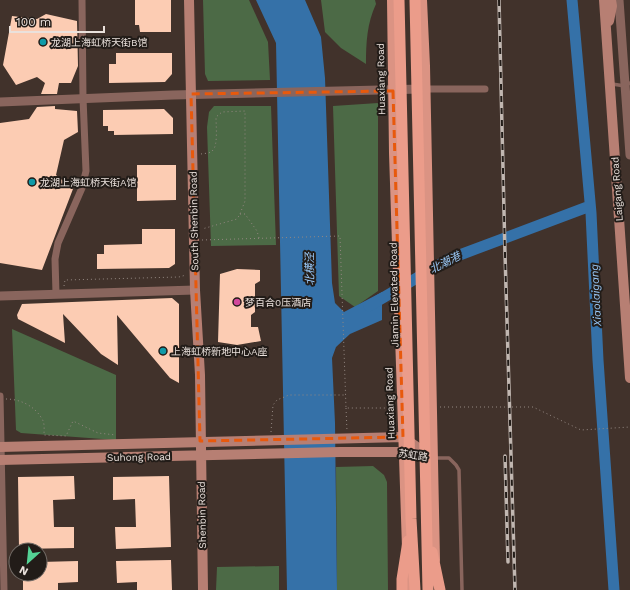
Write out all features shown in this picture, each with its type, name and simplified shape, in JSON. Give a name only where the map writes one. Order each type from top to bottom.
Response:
[{"type":"highway","name":"Jiamin Elevated Road","points":[[399,0],[411,519],[415,590]]},
{"type":"highway","points":[[414,0],[428,590]]},
{"type":"highway","points":[[402,590],[402,579],[411,519]]},
{"type":"highway","points":[[426,520],[440,590]]},
{"type":"main road","name":"South Shenbin Road","points":[[189,0],[195,290],[200,375],[200,441]]},
{"type":"main road","name":"Huaxiang Road","points":[[392,0],[398,314],[408,590]]},
{"type":"main road","points":[[422,0],[436,590]]},
{"type":"main road","name":"Laigang Road","points":[[604,0],[630,378]]},
{"type":"main road","points":[[606,32],[612,6],[611,0]]},
{"type":"main road","name":"Suhong Road","points":[[1,447],[200,441],[274,435]]},
{"type":"main road","name":"苏虹路","points":[[274,435],[340,438],[402,437],[432,458]]},
{"type":"main road","name":"Shenbin Road","points":[[200,441],[203,590]]},
{"type":"main road","name":"苏虹路","points":[[278,454],[403,452],[432,458]]},
{"type":"main road","name":"Suhong Road","points":[[1,460],[278,454]]},
{"type":"street","points":[[56,294],[55,259],[58,243],[82,188],[86,170],[83,98],[82,0]]},
{"type":"street","points":[[619,0],[628,84],[630,156]]},
{"type":"street","points":[[0,102],[191,94],[485,89]]},
{"type":"street","points":[[0,296],[195,290]]},
{"type":"street","points":[[3,397],[1,460],[4,590]]},
{"type":"lane","points":[[610,84],[628,84]]},
{"type":"lane","points":[[432,458],[449,458],[456,464],[459,470],[462,590]]},
{"type":"path","points":[[192,154],[209,153],[214,150],[216,144],[216,117],[222,112],[245,111],[245,201],[240,214],[237,219],[195,236]]},
{"type":"path","points":[[240,214],[245,214],[257,231],[259,238]]},
{"type":"path","points":[[195,236],[259,238],[340,236],[347,423]]},
{"type":"path","points":[[64,287],[65,280],[179,277],[187,275]]},
{"type":"path","points":[[274,435],[273,405],[277,400],[289,395],[346,395]]},
{"type":"path","points":[[3,397],[18,399],[26,403],[38,413],[43,420],[44,435],[66,436],[73,421],[98,433],[116,435]]},
{"type":"path","points":[[440,408],[533,407],[581,430],[630,427]]},
{"type":"path","points":[[346,408],[401,408]]},
{"type":"highlighted area","points":[[393,91],[403,437],[200,441],[191,94]]},
{"type":"green space","points":[[203,0],[249,0],[268,42],[270,80],[208,81],[205,74]]},
{"type":"green space","points":[[321,0],[375,0],[376,4],[368,33],[366,64],[341,48],[325,32]]},
{"type":"green space","points":[[378,103],[378,291],[355,307],[339,296],[333,106]]},
{"type":"green space","points":[[214,106],[271,106],[276,245],[211,246],[207,127],[209,112]]},
{"type":"green space","points":[[12,329],[116,375],[116,440],[21,433],[16,430]]},
{"type":"green space","points":[[373,466],[384,475],[387,482],[388,590],[337,590],[336,467]]},
{"type":"green space","points":[[279,566],[279,590],[216,590],[217,567]]},
{"type":"water","name":"北横泾","points":[[256,0],[305,0],[321,37],[325,78],[332,283],[335,303],[344,312],[382,292],[382,320],[350,334],[336,347],[332,358],[335,423],[337,590],[287,590],[276,43]]},
{"type":"building","points":[[135,0],[171,0],[171,32],[140,32],[139,25],[135,25]]},
{"type":"building","name":"龙湖上海虹桥天街B馆","points":[[46,14],[77,21],[78,66],[71,83],[59,83],[57,94],[41,94],[45,83],[37,77],[16,85],[3,65],[12,16],[37,19]]},
{"type":"building","points":[[116,53],[172,53],[172,74],[165,82],[109,83],[109,64],[116,64]]},
{"type":"building","name":"龙湖上海虹桥天街A馆","points":[[55,106],[55,109],[77,111],[78,132],[64,140],[56,175],[73,189],[42,270],[0,263],[0,123],[29,119],[37,107]]},
{"type":"building","points":[[164,109],[173,118],[173,134],[114,135],[114,131],[108,131],[108,126],[103,126],[103,110]]},
{"type":"building","points":[[137,165],[176,165],[176,200],[137,201]]},
{"type":"building","points":[[142,229],[175,229],[175,264],[169,268],[97,269],[97,254],[104,254],[104,245],[142,244]]},
{"type":"building","name":"梦百合0压酒店","points":[[237,269],[260,270],[260,281],[255,284],[255,312],[251,315],[251,327],[258,327],[261,341],[237,345],[218,342],[220,274]]},
{"type":"building","points":[[172,298],[179,304],[179,383],[170,378],[117,315],[118,365],[101,354],[63,314],[65,343],[18,319],[17,315],[22,304]]},
{"type":"building","points":[[74,476],[75,499],[53,500],[54,527],[74,527],[74,548],[48,548],[48,542],[19,542],[18,477]]},
{"type":"building","points":[[169,476],[171,547],[116,549],[115,527],[136,527],[135,499],[113,500],[113,477]]},
{"type":"building","points":[[171,560],[172,590],[137,590],[137,582],[117,583],[116,561]]},
{"type":"building","points":[[78,561],[78,582],[58,583],[58,590],[23,590],[23,582],[48,582],[48,562]]},
{"type":"waterway","name":"Xiaolaigang","points":[[572,0],[591,213],[598,360],[614,590]]},
{"type":"waterway","name":"北潮港","points":[[369,306],[449,259],[590,206]]},
{"type":"railway","points":[[499,0],[515,590]]},
{"type":"railway","points":[[505,456],[508,562]]},
{"type":"place","name":"龙湖上海虹桥天街B馆","points":[[43,42]]},
{"type":"place","name":"龙湖上海虹桥天街A馆","points":[[32,182]]},
{"type":"place","name":"梦百合0压酒店","points":[[237,302]]},
{"type":"place","name":"上海虹桥新地中心A座","points":[[163,351]]}]
